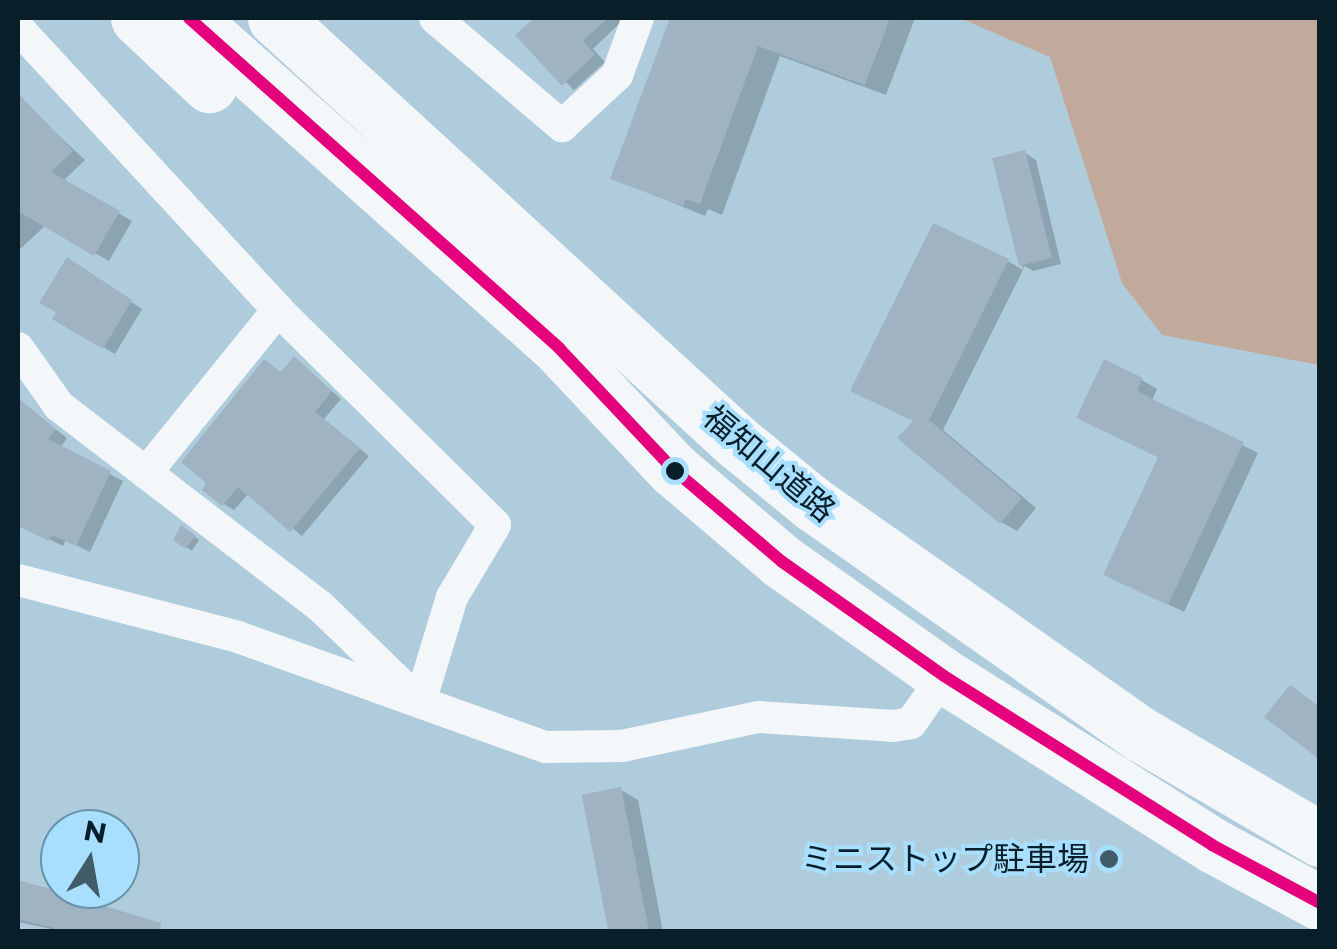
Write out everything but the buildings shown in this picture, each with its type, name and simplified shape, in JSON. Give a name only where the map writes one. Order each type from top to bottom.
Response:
[{"type":"highway","points":[[138,18],[587,414],[673,469]]},
{"type":"highway","name":"福知山道路","points":[[189,18],[559,348],[673,469],[782,560],[944,676],[1212,846],[1320,904]]},
{"type":"highway","name":"福知山道路","points":[[275,18],[738,442],[813,504],[992,634],[1142,735],[1320,839]]},
{"type":"highway","points":[[312,18],[738,442]]},
{"type":"street","points":[[435,18],[562,126],[617,75],[638,18]]},
{"type":"street","points":[[18,28],[278,310],[496,524],[452,598],[420,702]]},
{"type":"street","points":[[146,473],[278,310]]},
{"type":"street","points":[[18,348],[59,406],[320,606],[420,702]]},
{"type":"street","points":[[18,580],[238,637],[546,747],[622,746],[759,717],[894,726],[910,723],[944,676]]},
{"type":"shaded area","points":[[960,18],[1319,18],[1319,365],[1162,335],[1122,283],[1050,57]]},
{"type":"transit line","points":[[189,18],[559,348],[673,469],[781,561],[944,676],[1212,845],[1320,903]]},
{"type":"place","name":"ミニストップ駐車場","points":[[1109,859]]}]
